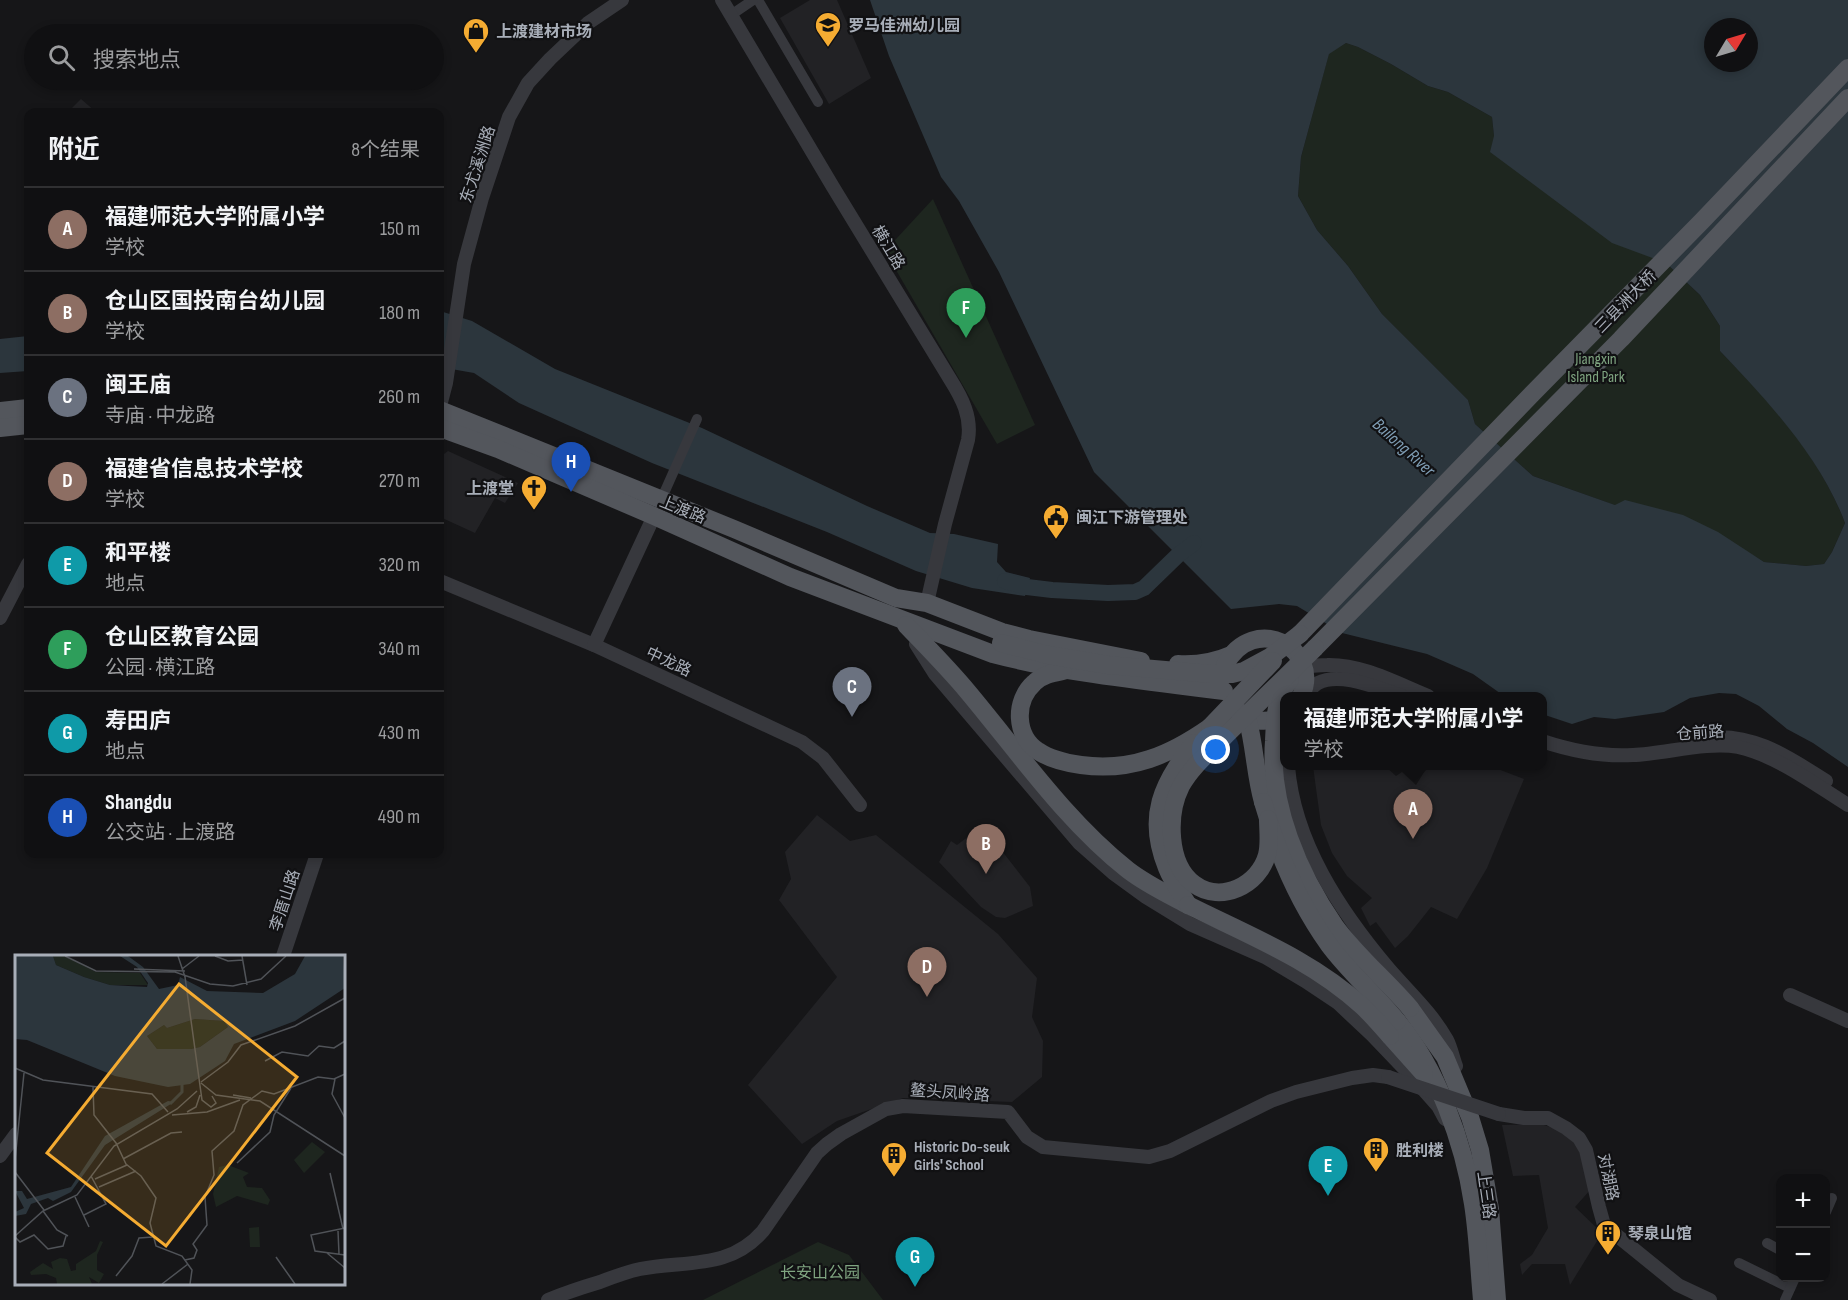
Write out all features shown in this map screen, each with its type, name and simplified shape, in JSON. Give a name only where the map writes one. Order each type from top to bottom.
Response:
[{"type":"main road","name":"三县洲大桥","points":[[1300,634],[1848,69]]},
{"type":"main road","name":"三县洲大桥","points":[[1315,648],[1621,339],[1848,98]]},
{"type":"main road","points":[[0,411],[24,408]]},
{"type":"main road","name":"上渡路","points":[[444,410],[657,508],[790,577],[993,654],[1069,670],[1224,691]]},
{"type":"main road","points":[[0,428],[24,425]]},
{"type":"main road","name":"上渡路","points":[[444,429],[657,508],[734,529],[896,598],[929,597],[1002,632],[1147,662],[1196,664],[1216,662],[1231,655],[1240,646],[1252,640],[1264,638],[1277,640],[1288,646],[1298,656],[1303,667]]},
{"type":"main road","points":[[896,598],[961,628],[1001,643],[1048,655],[1108,665],[1211,675],[1244,671],[1270,657],[1300,634]]},
{"type":"main road","points":[[903,621],[954,676],[1016,752],[1096,842],[1129,870],[1159,890],[1284,951],[1323,975],[1362,1006],[1400,1020]]},
{"type":"main road","points":[[1188,905],[1167,869],[1159,840],[1158,821],[1162,794],[1168,779],[1194,743],[1300,634]]},
{"type":"main road","points":[[1253,719],[1264,780],[1269,844],[1267,858],[1260,871],[1241,887],[1231,892],[1216,893],[1195,885],[1186,876],[1176,853],[1172,821],[1174,804],[1187,777],[1315,648]]},
{"type":"main road","points":[[1282,692],[1315,648]]},
{"type":"main road","points":[[1231,655],[1224,672],[1224,691],[1229,702],[1237,711],[1253,719],[1280,717]]},
{"type":"main road","points":[[1303,667],[1305,682],[1303,692]]},
{"type":"main road","points":[[1069,670],[1043,677],[1033,683],[1020,706],[1020,721],[1025,737],[1035,750],[1048,758],[1064,763],[1109,768],[1137,763],[1171,751],[1210,727]]},
{"type":"main road","points":[[1280,697],[1275,714],[1272,762],[1290,839],[1307,878],[1336,927],[1400,1020]]},
{"type":"main road","points":[[1266,807],[1290,878],[1309,913],[1330,945],[1400,1020]]},
{"type":"main road","name":"上三路","points":[[1400,1020],[1427,1064],[1453,1123],[1461,1149],[1473,1204],[1482,1300]]},
{"type":"main road","name":"上三路","points":[[1400,1020],[1445,1057],[1470,1118],[1480,1150],[1487,1186],[1497,1300]]},
{"type":"street","name":"东尤溪洲路","points":[[444,391],[464,264],[482,198],[509,117],[528,83],[550,59],[588,23],[622,0]]},
{"type":"street","name":"横江路","points":[[722,0],[963,401],[970,429],[929,597]]},
{"type":"street","points":[[731,15],[753,0]]},
{"type":"street","points":[[758,0],[818,102]]},
{"type":"street","points":[[594,645],[696,419]]},
{"type":"street","points":[[0,618],[24,572]]},
{"type":"street","name":"中龙路","points":[[444,583],[594,645],[802,742],[823,758],[860,805]]},
{"type":"street","points":[[903,621],[935,674],[1079,843],[1113,873],[1146,897],[1190,924],[1265,957],[1338,1004],[1372,1035],[1438,1106],[1461,1149]]},
{"type":"street","points":[[1303,667],[1326,664],[1352,668],[1377,675],[1418,692]]},
{"type":"street","points":[[1307,692],[1320,682],[1338,679],[1360,682],[1390,692]]},
{"type":"street","name":"仓前路","points":[[1547,734],[1581,744],[1609,746],[1653,744],[1713,737],[1745,739],[1776,750],[1848,795]]},
{"type":"street","name":"仓前路","points":[[1547,742],[1598,755],[1633,755],[1714,746],[1737,747],[1771,759],[1848,805]]},
{"type":"street","points":[[1288,770],[1290,787],[1301,829],[1320,869],[1374,949],[1424,1007],[1448,1041],[1470,1118]]},
{"type":"street","name":"李厝山路","points":[[285,955],[316,858]]},
{"type":"street","points":[[1326,995],[1374,949]]},
{"type":"street","points":[[1790,995],[1848,1022]]},
{"type":"street","name":"鳌头凤岭路","points":[[548,1300],[633,1271],[715,1261],[738,1252],[752,1243],[763,1231],[823,1148],[841,1134],[892,1107],[1008,1112],[1027,1137],[1043,1147],[1149,1157],[1170,1151],[1271,1101],[1303,1089],[1364,1076],[1388,1077]]},
{"type":"street","name":"对湖路","points":[[1388,1077],[1499,1114],[1548,1119],[1566,1128],[1579,1138],[1586,1150],[1605,1225],[1678,1285],[1710,1300]]},
{"type":"street","points":[[0,1156],[15,1135]]},
{"type":"street","points":[[1830,1203],[1832,1198]]},
{"type":"street","points":[[1767,1243],[1776,1248]]},
{"type":"street","points":[[1739,1263],[1792,1283],[1785,1300]]},
{"type":"street","points":[[1678,1285],[1686,1300]]},
{"type":"shaded area","name":"罗马佳洲幼儿园","points":[[810,0],[837,0],[871,78],[829,104],[780,18]]},
{"type":"shaded area","points":[[81,99],[91,108],[72,108]]},
{"type":"shaded area","points":[[448,451],[518,483],[505,503],[495,498],[475,533],[444,519],[444,454]]},
{"type":"shaded area","points":[[1314,770],[1389,770],[1396,776],[1402,772],[1416,785],[1425,770],[1500,770],[1524,779],[1487,868],[1457,919],[1431,907],[1408,936],[1395,948],[1376,922],[1370,926],[1361,908],[1372,898],[1347,876],[1332,853],[1321,825]]},
{"type":"shaded area","points":[[817,815],[850,841],[876,835],[998,934],[1037,978],[1032,1017],[1043,1041],[1042,1077],[1012,1102],[903,1098],[837,1121],[802,1144],[748,1085],[837,977],[779,900],[791,879],[785,852]]},
{"type":"shaded area","points":[[977,830],[990,846],[995,842],[1030,887],[1033,906],[1005,918],[996,917],[981,907],[939,862],[951,841],[957,845]]},
{"type":"shaded area","points":[[1541,1124],[1564,1134],[1577,1145],[1581,1152],[1591,1189],[1575,1207],[1602,1233],[1570,1285],[1565,1264],[1532,1264],[1522,1275],[1520,1264],[1532,1255],[1548,1228],[1539,1175],[1513,1176],[1502,1125]]},
{"type":"green space","name":"Jiangxin Island Park","points":[[1346,43],[1391,64],[1428,86],[1448,92],[1492,117],[1494,136],[1666,263],[1700,295],[1720,326],[1720,351],[1792,431],[1822,475],[1834,498],[1845,523],[1824,564],[1806,566],[1764,562],[1747,552],[1533,476],[1475,424],[1468,400],[1382,314],[1348,266],[1317,230],[1298,196],[1301,157],[1329,53]]},
{"type":"green space","points":[[933,199],[1035,425],[997,444],[885,251]]},
{"type":"green space","name":"长安山公园","points":[[818,1242],[849,1255],[883,1300],[703,1300]]},
{"type":"water","name":"Bailong River","points":[[870,0],[1848,0],[1848,767],[1813,743],[1787,729],[1759,706],[1736,694],[1719,693],[1690,698],[1664,712],[1615,719],[1594,717],[1572,724],[1547,716],[1547,692],[1498,692],[1473,674],[1427,654],[1342,633],[1297,606],[1279,604],[1231,609],[1094,472],[999,272],[959,201],[941,177],[889,56]],"holes":[[[1346,43],[1391,64],[1428,86],[1448,92],[1492,117],[1494,136],[1490,152],[1612,243],[1666,263],[1700,295],[1720,326],[1720,351],[1791,431],[1835,499],[1845,523],[1824,564],[1806,566],[1764,562],[1718,532],[1683,515],[1625,500],[1615,505],[1533,476],[1475,424],[1468,400],[1382,314],[1348,266],[1317,230],[1298,196],[1301,157],[1329,54]]]},
{"type":"water","points":[[444,312],[472,321],[555,369],[702,428],[867,506],[930,533],[954,534],[998,544],[997,562],[1006,572],[1030,578],[1025,596],[972,588],[916,571],[827,532],[652,463],[519,403],[474,373],[444,368]]},
{"type":"water","points":[[24,336],[24,371],[0,373],[0,339]]},
{"type":"waterway","points":[[1005,581],[1052,590],[1135,592],[1144,588],[1194,543]]},
{"type":"place","name":"罗马佳洲幼儿园","points":[[828,48]]},
{"type":"place","name":"上渡建材市场","points":[[476,54]]},
{"type":"place","name":"仓山区教育公园","points":[[966,338]]},
{"type":"place","name":"Shangdu","points":[[571,492]]},
{"type":"place","name":"上渡堂","points":[[534,511]]},
{"type":"place","name":"闽江下游管理处","points":[[1056,540]]},
{"type":"place","name":"闽王庙","points":[[852,717]]},
{"type":"place","name":"福建师范大学附属小学","points":[[1413,839]]},
{"type":"place","name":"仓山区国投南台幼儿园","points":[[986,874]]},
{"type":"place","name":"福建省信息技术学校","points":[[927,997]]},
{"type":"place","name":"胜利楼","points":[[1376,1173]]},
{"type":"place","name":"Historic Do-seuk Girls' School","points":[[894,1178]]},
{"type":"place","name":"和平楼","points":[[1328,1196]]},
{"type":"place","name":"琴泉山馆","points":[[1608,1256]]},
{"type":"place","name":"寿田庐","points":[[915,1287]]}]
